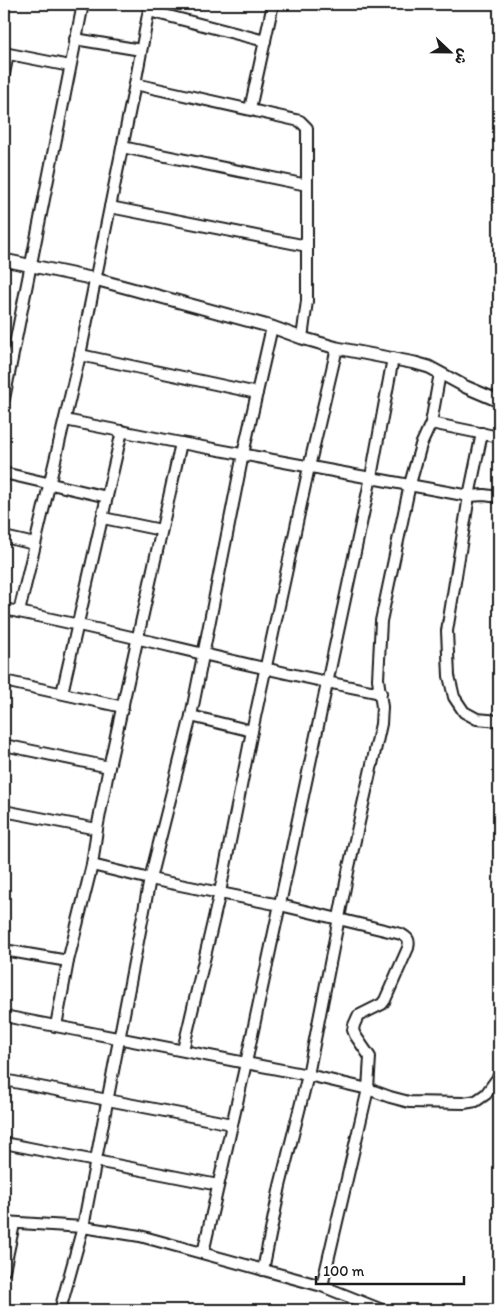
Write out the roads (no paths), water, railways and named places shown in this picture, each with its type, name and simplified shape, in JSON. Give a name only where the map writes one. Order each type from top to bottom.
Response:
[{"type":"street","points":[[4,399],[83,4]]},
{"type":"street","points":[[250,109],[273,4]]},
{"type":"street","points":[[19,612],[80,355],[150,7],[265,41]]},
{"type":"street","points":[[75,39],[141,50]]},
{"type":"street","points":[[4,74],[6,53],[70,66]]},
{"type":"street","points":[[135,84],[300,121],[307,128],[307,300],[302,338]]},
{"type":"street","points":[[122,147],[307,185]]},
{"type":"street","points":[[110,207],[307,246]]},
{"type":"street","points":[[4,260],[96,280],[272,327],[337,348],[393,358],[429,367],[466,387],[499,401]]},
{"type":"street","points":[[60,1310],[83,1227],[150,879],[190,716],[243,454],[272,327]]},
{"type":"street","points":[[183,1050],[220,892],[252,731],[309,467],[337,348]]},
{"type":"street","points":[[80,355],[257,393]]},
{"type":"street","points":[[203,1253],[280,906],[371,477],[393,358]]},
{"type":"street","points":[[263,1270],[280,1186],[308,1076],[349,868],[381,724],[382,707],[378,679],[381,621],[410,484],[421,445],[431,422],[440,373]]},
{"type":"street","points":[[65,420],[469,496],[499,497]]},
{"type":"street","points":[[431,422],[499,437]]},
{"type":"street","points":[[62,693],[122,431]]},
{"type":"street","points":[[482,433],[469,496],[448,630],[449,676],[454,697],[464,712],[477,719],[499,721]]},
{"type":"street","points":[[56,1026],[68,961],[92,865],[109,767],[181,443]]},
{"type":"street","points":[[4,473],[107,497]]},
{"type":"street","points":[[102,518],[161,530]]},
{"type":"street","points":[[4,537],[35,544]]},
{"type":"street","points":[[4,609],[381,693]]},
{"type":"street","points":[[4,681],[122,707]]},
{"type":"street","points":[[190,716],[252,731]]},
{"type":"street","points":[[4,745],[109,767]]},
{"type":"street","points":[[4,811],[97,829]]},
{"type":"street","points":[[92,865],[150,879],[220,892],[401,934],[410,943],[385,1000],[382,1004],[358,1016],[354,1025],[355,1035],[370,1057],[368,1089],[322,1286]]},
{"type":"street","points":[[4,950],[68,961]]},
{"type":"street","points":[[4,1016],[308,1076],[368,1089],[409,1102],[464,1103],[476,1101],[486,1094],[499,1076]]},
{"type":"street","points":[[4,1080],[232,1124]]},
{"type":"street","points":[[4,1143],[218,1185]]},
{"type":"street","points":[[4,1271],[9,1223],[83,1227],[140,1236],[322,1286],[382,1310]]}]
